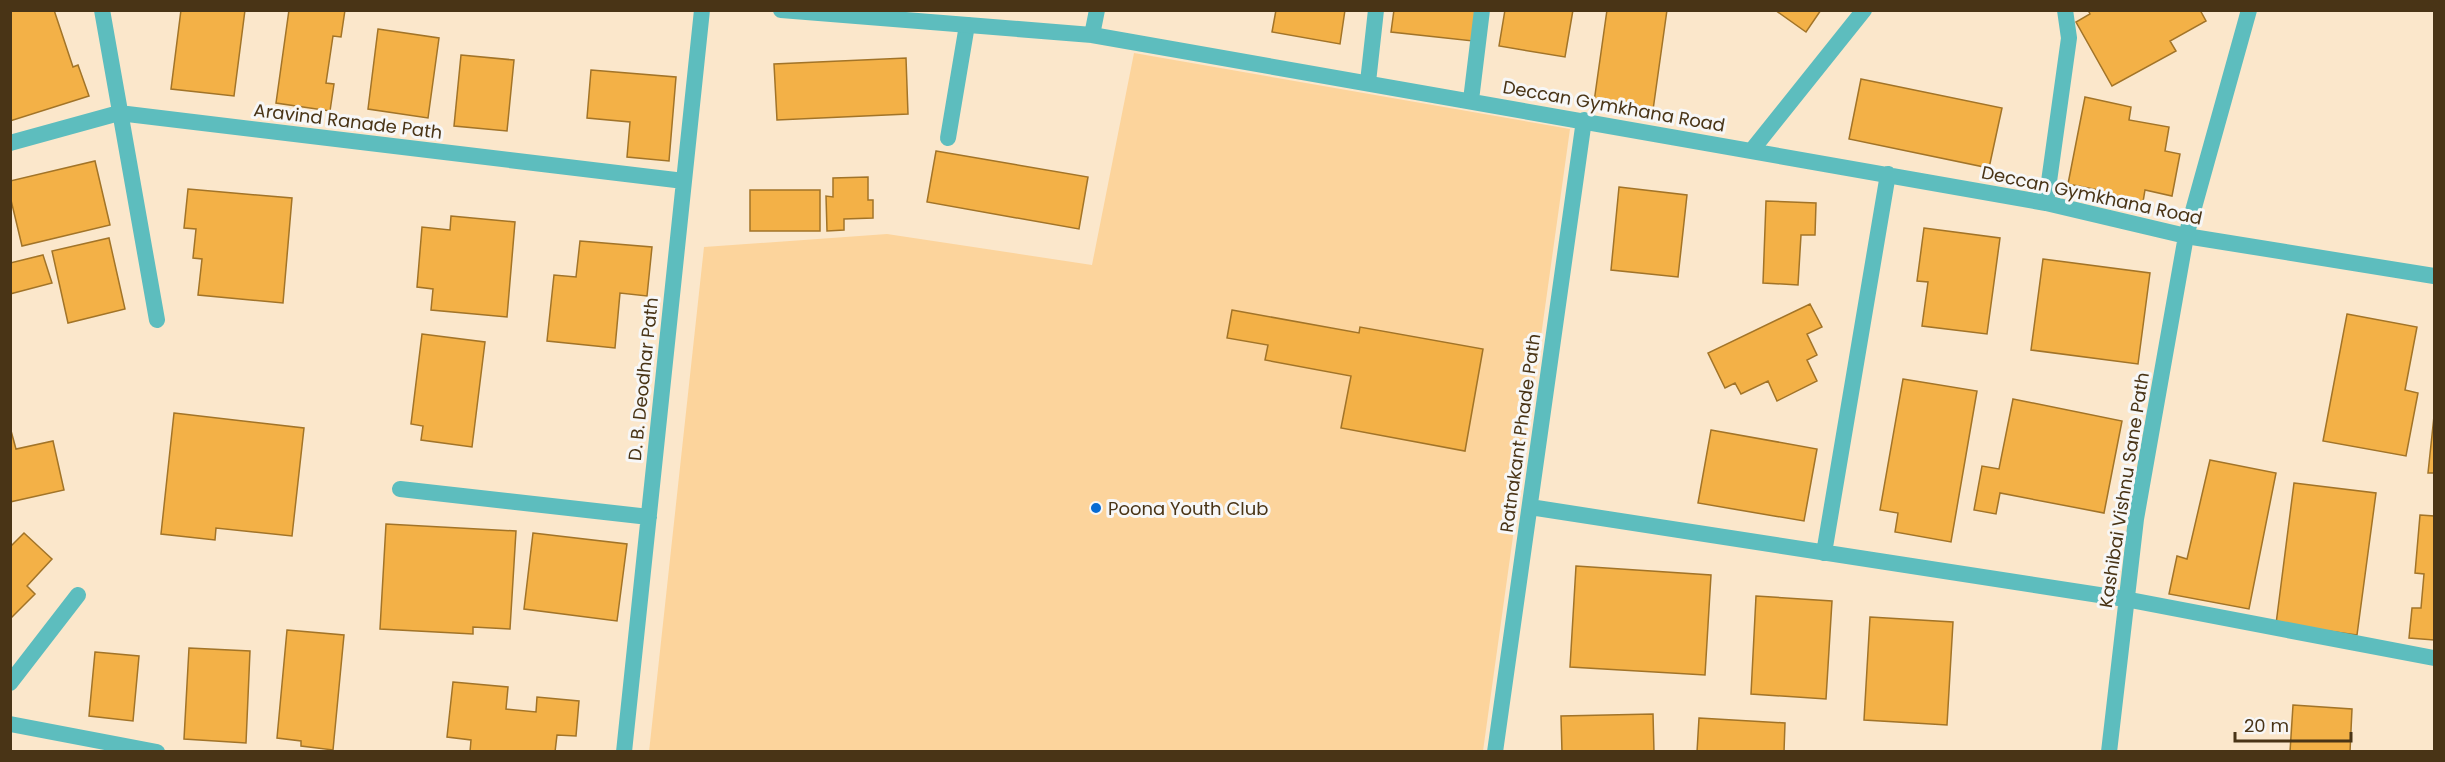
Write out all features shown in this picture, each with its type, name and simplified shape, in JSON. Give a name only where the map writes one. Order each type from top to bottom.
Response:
[{"type":"street","points":[[102,10],[157,320]]},
{"type":"street","name":"D. B. Deodhar Path","points":[[624,752],[702,10]]},
{"type":"street","name":"Deccan Gymkhana Road","points":[[781,10],[1092,35],[2046,203],[2186,236],[2434,276]]},
{"type":"street","points":[[1092,35],[1097,10]]},
{"type":"street","points":[[1368,82],[1377,10]]},
{"type":"street","points":[[1471,100],[1482,10]]},
{"type":"street","points":[[1752,150],[1864,10]]},
{"type":"street","points":[[2046,203],[2069,38],[2065,10]]},
{"type":"street","name":"Kashibai Vishnu Sane Path","points":[[2109,752],[2136,519],[2186,236],[2249,10]]},
{"type":"street","points":[[948,138],[967,25]]},
{"type":"street","name":"Aravind Ranade Path","points":[[10,143],[119,112],[684,181]]},
{"type":"street","name":"Ratnakant Phade Path","points":[[1495,752],[1584,120]]},
{"type":"street","points":[[1824,553],[1888,174]]},
{"type":"street","points":[[400,489],[649,517]]},
{"type":"street","points":[[1530,507],[2126,599],[2434,658]]},
{"type":"street","points":[[10,683],[78,596]]},
{"type":"street","points":[[10,724],[157,752]]},
{"type":"shaded area","name":"Poona Youth Club","points":[[1134,53],[1570,129],[1483,751],[649,752],[704,247],[887,234],[1092,265]]},
{"type":"building","points":[[10,10],[54,10],[73,67],[78,65],[89,96],[10,121]]},
{"type":"building","points":[[181,10],[245,10],[234,96],[171,89]]},
{"type":"building","points":[[289,10],[345,10],[341,37],[333,36],[326,83],[334,84],[330,111],[276,103]]},
{"type":"building","points":[[1276,10],[1345,10],[1340,44],[1272,32]]},
{"type":"building","points":[[1394,10],[1476,10],[1473,41],[1391,32]]},
{"type":"building","points":[[1505,10],[1573,10],[1565,57],[1499,46]]},
{"type":"building","points":[[1607,10],[1667,10],[1653,110],[1594,102]]},
{"type":"building","points":[[1775,10],[1821,10],[1806,32]]},
{"type":"building","points":[[2088,10],[2200,10],[2206,21],[2170,41],[2176,51],[2112,86],[2076,22],[2090,14]]},
{"type":"building","points":[[378,29],[439,38],[428,118],[368,109]]},
{"type":"building","points":[[461,55],[514,60],[507,131],[454,126]]},
{"type":"building","points":[[906,58],[908,114],[777,120],[774,64]]},
{"type":"building","points":[[591,70],[676,77],[669,161],[627,157],[630,122],[587,118]]},
{"type":"building","points":[[1861,79],[2002,108],[1989,168],[1849,139]]},
{"type":"building","points":[[2085,97],[2131,107],[2129,120],[2169,127],[2165,151],[2180,154],[2172,196],[2145,190],[2142,208],[2098,199],[2099,190],[2068,184]]},
{"type":"building","points":[[936,151],[1088,177],[1079,229],[927,202]]},
{"type":"building","points":[[95,161],[110,225],[22,246],[10,196],[10,181]]},
{"type":"building","points":[[868,177],[868,200],[873,200],[873,218],[844,219],[844,230],[827,231],[826,196],[833,197],[833,178]]},
{"type":"building","points":[[1619,187],[1687,195],[1678,277],[1611,270]]},
{"type":"building","points":[[188,189],[292,198],[283,303],[198,295],[202,259],[193,258],[196,229],[184,228]]},
{"type":"building","points":[[750,190],[820,190],[820,231],[750,231]]},
{"type":"building","points":[[1766,201],[1816,203],[1815,235],[1801,235],[1798,285],[1763,283]]},
{"type":"building","points":[[451,216],[515,222],[507,317],[431,310],[433,289],[417,287],[422,227],[450,230]]},
{"type":"building","points":[[1924,228],[2000,238],[1987,334],[1922,326],[1928,282],[1917,281]]},
{"type":"building","points":[[109,238],[125,309],[68,323],[52,251]]},
{"type":"building","points":[[580,241],[652,247],[647,296],[620,293],[615,348],[547,341],[554,275],[576,277]]},
{"type":"building","points":[[43,255],[52,283],[10,294],[10,263]]},
{"type":"building","points":[[2043,259],[2150,273],[2138,364],[2031,350]]},
{"type":"building","points":[[1810,304],[1822,327],[1807,334],[1817,355],[1807,360],[1817,381],[1777,401],[1768,381],[1741,394],[1735,383],[1725,388],[1708,353]]},
{"type":"building","points":[[1232,310],[1359,333],[1360,327],[1483,349],[1465,451],[1341,428],[1351,376],[1265,360],[1268,345],[1227,338]]},
{"type":"building","points":[[2347,314],[2417,327],[2405,390],[2418,393],[2406,456],[2323,441]]},
{"type":"building","points":[[422,334],[485,342],[472,447],[421,440],[423,426],[411,424]]},
{"type":"building","points":[[1903,379],[1977,391],[1951,542],[1895,532],[1898,513],[1880,510]]},
{"type":"building","points":[[2013,399],[2122,421],[2104,513],[2000,493],[1996,514],[1974,510],[1982,466],[1999,469]]},
{"type":"building","points":[[174,413],[304,428],[292,536],[216,528],[215,540],[161,534]]},
{"type":"building","points":[[2434,416],[2434,473],[2428,473]]},
{"type":"building","points":[[10,427],[16,449],[53,441],[64,490],[10,502]]},
{"type":"building","points":[[1711,430],[1817,449],[1804,521],[1698,503]]},
{"type":"building","points":[[2210,460],[2276,473],[2249,609],[2169,594],[2177,556],[2187,559]]},
{"type":"building","points":[[2294,483],[2376,493],[2357,635],[2276,624]]},
{"type":"building","points":[[2420,515],[2434,516],[2434,640],[2409,638],[2412,608],[2421,608],[2424,574],[2415,573]]},
{"type":"building","points":[[386,524],[516,531],[510,629],[473,627],[473,634],[380,629]]},
{"type":"building","points":[[24,533],[52,559],[27,586],[35,594],[10,619],[10,547]]},
{"type":"building","points":[[533,533],[627,544],[617,621],[524,609]]},
{"type":"building","points":[[1576,566],[1711,575],[1705,675],[1570,667]]},
{"type":"building","points":[[1756,596],[1832,601],[1826,699],[1751,694]]},
{"type":"building","points":[[1870,617],[1953,622],[1947,725],[1864,720]]},
{"type":"building","points":[[287,630],[344,635],[333,750],[301,746],[301,741],[277,738]]},
{"type":"building","points":[[189,648],[250,651],[246,743],[184,739]]},
{"type":"building","points":[[95,652],[139,656],[133,721],[89,716]]},
{"type":"building","points":[[453,682],[508,687],[506,709],[536,712],[537,697],[579,701],[576,736],[557,735],[555,752],[470,752],[471,740],[447,737]]},
{"type":"building","points":[[2293,705],[2352,709],[2350,752],[2290,752]]},
{"type":"building","points":[[1653,714],[1654,752],[1562,752],[1561,716]]},
{"type":"building","points":[[1699,718],[1785,723],[1784,752],[1697,752]]},
{"type":"place","name":"Poona Youth Club","points":[[1096,508]]}]
